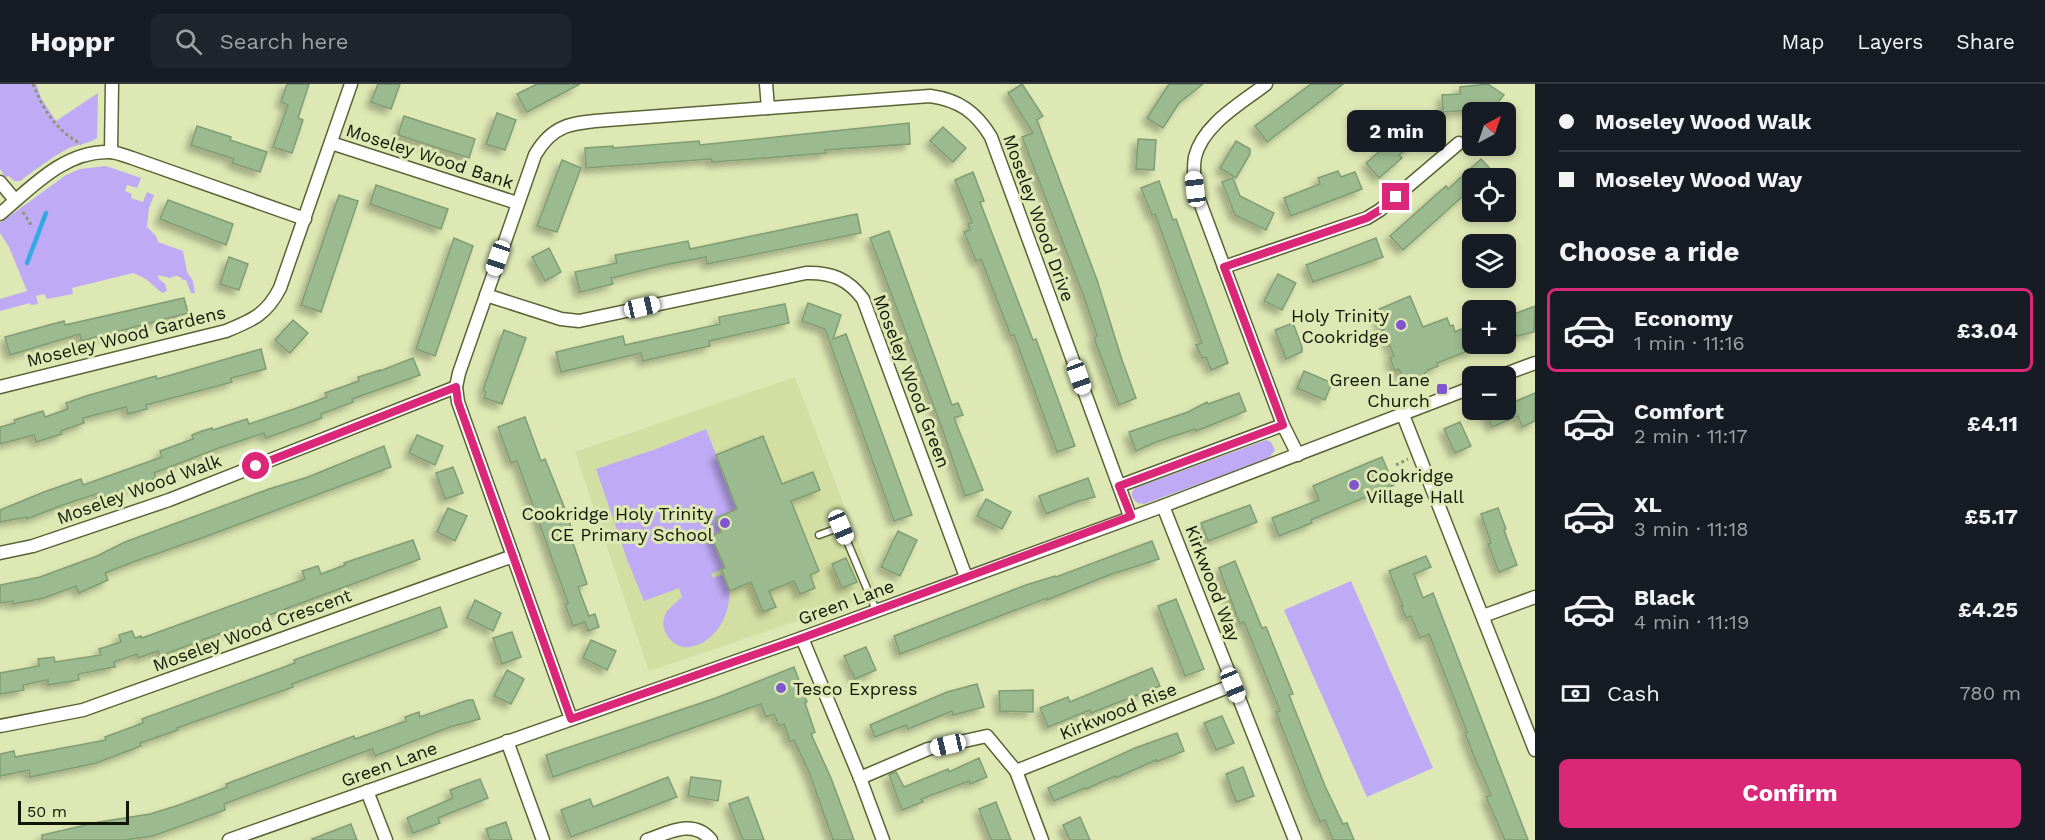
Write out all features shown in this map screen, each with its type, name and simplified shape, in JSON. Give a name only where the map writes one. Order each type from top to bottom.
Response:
[{"type":"street","points":[[105,153],[112,84]]},
{"type":"street","name":"Moseley Wood Gardens","points":[[0,387],[226,331],[264,312],[280,288],[351,84]]},
{"type":"street","points":[[766,84],[768,108]]},
{"type":"street","points":[[1266,84],[1210,130],[1196,155],[1193,172],[1195,189],[1283,425],[1298,455]]},
{"type":"street","name":"Moseley Wood Drive","points":[[571,719],[458,402],[456,387],[517,202],[535,155],[543,141],[563,127],[574,123],[930,96],[959,103],[973,112],[991,137],[1131,516]]},
{"type":"street","name":"Moseley Wood Bank","points":[[332,143],[517,202]]},
{"type":"street","points":[[1224,267],[1367,218],[1380,210],[1459,143]]},
{"type":"street","points":[[0,214],[49,173],[69,160],[105,153],[172,171],[305,219]]},
{"type":"street","points":[[0,182],[15,200]]},
{"type":"street","name":"Moseley Wood Green","points":[[486,295],[561,319],[579,321],[806,273],[820,272],[846,281],[863,299],[966,577]]},
{"type":"street","points":[[1516,370],[1535,363]]},
{"type":"street","name":"Moseley Wood Walk","points":[[0,553],[33,546],[169,500],[456,387]]},
{"type":"street","name":"Green Lane","points":[[229,840],[802,638],[1163,506],[1462,391]]},
{"type":"street","points":[[1403,415],[1535,750]]},
{"type":"street","points":[[1119,486],[1283,425]]},
{"type":"street","name":"Kirkwood Way","points":[[1163,506],[1295,840]]},
{"type":"street","name":"Moseley Wood Crescent","points":[[0,726],[83,710],[513,556]]},
{"type":"street","points":[[1483,616],[1535,597]]},
{"type":"street","points":[[802,638],[883,840]]},
{"type":"street","name":"Kirkwood Rise","points":[[1016,771],[1233,685]]},
{"type":"street","points":[[860,778],[928,749],[987,736],[1016,771],[1042,840]]},
{"type":"street","points":[[507,741],[543,840]]},
{"type":"street","points":[[368,791],[386,840]]},
{"type":"street","points":[[647,840],[680,828],[700,831],[711,840]]},
{"type":"lane","points":[[819,535],[841,527],[876,610]]},
{"type":"path","points":[[33,84],[51,121],[70,138],[105,153]]},
{"type":"shaded area","points":[[0,84],[36,84],[41,98],[56,121],[98,93],[97,138],[69,148],[20,181],[14,181],[9,176],[5,177],[0,169]]},
{"type":"shaded area","points":[[106,166],[141,178],[137,188],[127,185],[125,191],[132,194],[131,198],[143,202],[147,192],[154,195],[149,208],[147,227],[156,236],[158,242],[183,251],[187,272],[193,281],[195,293],[191,293],[186,280],[179,276],[170,278],[158,275],[167,291],[162,293],[146,279],[133,273],[72,288],[73,294],[47,299],[44,294],[36,296],[38,304],[31,305],[30,303],[0,311],[0,299],[27,291],[9,247],[0,233],[0,223],[66,175],[80,169]]},
{"type":"shaded area","name":"Cookridge Holy Trinity CE Primary School","points":[[795,377],[878,594],[649,671],[575,452]]},
{"type":"shaded area","points":[[706,429],[730,490],[743,507],[716,518],[737,563],[711,574],[713,578],[723,574],[728,587],[729,600],[724,618],[714,634],[707,640],[684,647],[670,639],[663,624],[667,612],[682,597],[679,588],[644,601],[596,469]]},
{"type":"shaded area","points":[[1266,440],[1271,442],[1275,450],[1268,459],[1144,504],[1137,503],[1132,497],[1135,488]]},
{"type":"shaded area","points":[[1351,581],[1433,768],[1367,797],[1284,610]]},
{"type":"building","points":[[287,84],[309,84],[298,118],[303,120],[292,153],[273,147],[288,105],[281,102]]},
{"type":"building","points":[[378,84],[400,84],[391,109],[371,102]]},
{"type":"building","points":[[537,84],[580,84],[527,112],[517,94]]},
{"type":"building","points":[[1022,84],[1043,116],[1037,120],[1097,280],[1136,398],[1119,405],[1094,338],[1097,336],[1084,297],[1022,137],[1033,133],[1008,93]]},
{"type":"building","points":[[1169,84],[1203,84],[1179,103],[1163,128],[1147,118]]},
{"type":"building","points":[[1311,84],[1343,84],[1267,142],[1255,126]]},
{"type":"building","points":[[1488,84],[1504,95],[1498,102],[1462,102],[1462,111],[1443,112],[1442,95],[1460,94],[1460,87]]},
{"type":"building","points":[[1421,112],[1433,127],[1399,155],[1402,158],[1379,178],[1366,163],[1400,134],[1398,132]]},
{"type":"building","points":[[497,113],[516,120],[505,150],[486,144]]},
{"type":"building","points":[[404,116],[475,139],[469,158],[398,135]]},
{"type":"building","points":[[909,123],[910,144],[825,150],[826,153],[753,159],[712,162],[711,159],[586,168],[585,148],[699,141],[700,145]]},
{"type":"building","points":[[197,126],[267,152],[260,172],[232,163],[234,159],[191,145]]},
{"type":"building","points":[[943,127],[966,148],[953,162],[930,141]]},
{"type":"building","points":[[1138,139],[1156,140],[1154,170],[1136,169]]},
{"type":"building","points":[[1236,141],[1250,149],[1250,154],[1236,178],[1220,168]]},
{"type":"building","points":[[1481,159],[1489,168],[1471,168]]},
{"type":"building","points":[[562,160],[581,168],[557,232],[537,226]]},
{"type":"building","points":[[1338,171],[1341,177],[1355,172],[1362,189],[1291,216],[1284,198],[1320,184],[1318,178]]},
{"type":"building","points":[[973,172],[984,201],[980,202],[1033,340],[1036,339],[1075,446],[1057,452],[1014,335],[1011,336],[981,259],[976,261],[964,232],[970,230],[968,224],[972,222],[955,180]]},
{"type":"building","points":[[1462,176],[1462,197],[1403,250],[1390,236],[1446,186],[1448,189]]},
{"type":"building","points":[[1233,178],[1240,196],[1274,213],[1266,230],[1235,215],[1222,182]]},
{"type":"building","points":[[1159,181],[1173,220],[1176,219],[1228,363],[1211,370],[1206,357],[1202,358],[1196,345],[1202,343],[1155,214],[1152,215],[1141,188]]},
{"type":"building","points":[[376,185],[448,209],[441,229],[370,204]]},
{"type":"building","points":[[339,195],[358,201],[321,312],[301,305]]},
{"type":"building","points":[[168,200],[233,224],[226,245],[160,219]]},
{"type":"building","points":[[857,214],[861,233],[707,264],[706,257],[664,265],[611,278],[613,284],[580,292],[575,272],[617,263],[615,255],[688,241],[690,249]]},
{"type":"building","points":[[889,231],[952,405],[958,403],[963,415],[954,418],[983,490],[965,496],[943,431],[870,238]]},
{"type":"building","points":[[454,238],[473,246],[435,356],[416,349]]},
{"type":"building","points":[[1376,238],[1383,257],[1313,282],[1306,265]]},
{"type":"building","points":[[549,248],[561,272],[545,281],[532,257]]},
{"type":"building","points":[[229,257],[248,264],[239,290],[220,284]]},
{"type":"building","points":[[1278,274],[1296,283],[1282,310],[1264,301]]},
{"type":"building","name":"Holy Trinity Cookridge","points":[[1410,296],[1423,327],[1447,318],[1455,332],[1462,329],[1462,353],[1437,363],[1438,366],[1428,370],[1421,377],[1410,376],[1403,380],[1399,369],[1395,371],[1390,358],[1394,356],[1375,311]]},
{"type":"building","points":[[184,298],[188,313],[81,341],[80,334],[10,355],[5,337],[64,321],[65,325]]},
{"type":"building","points":[[808,303],[841,315],[833,339],[846,334],[912,515],[894,521],[825,329],[802,321]]},
{"type":"building","points":[[785,304],[789,323],[709,341],[710,346],[643,361],[641,353],[561,372],[556,352],[623,336],[625,345],[720,324],[719,317]]},
{"type":"building","points":[[1535,306],[1534,332],[1517,336],[1516,313]]},
{"type":"building","points":[[293,320],[308,333],[290,353],[275,340]]},
{"type":"building","points":[[1293,323],[1302,352],[1286,359],[1275,330]]},
{"type":"building","points":[[504,330],[526,338],[502,404],[484,398],[486,392],[483,390]]},
{"type":"building","points":[[261,349],[266,369],[231,378],[232,382],[146,405],[147,409],[128,414],[126,407],[83,418],[84,423],[61,431],[62,434],[36,442],[34,435],[0,444],[0,427],[15,423],[14,420],[43,411],[45,417],[68,409],[66,403],[86,396],[156,376],[157,379]]},
{"type":"building","points":[[413,358],[420,375],[352,399],[353,402],[321,414],[322,418],[266,438],[264,433],[219,448],[154,473],[156,478],[101,498],[99,493],[27,519],[26,517],[0,522],[0,510],[44,492],[81,479],[83,485],[162,457],[160,451],[193,439],[192,435],[202,431],[212,428],[213,430],[247,419],[249,424],[294,409],[327,397],[325,393],[359,381],[358,377]]},
{"type":"building","points":[[1304,371],[1332,383],[1325,400],[1297,388]]},
{"type":"building","points":[[1239,393],[1246,411],[1136,451],[1129,432],[1188,412],[1207,402],[1208,404]]},
{"type":"building","points":[[1535,393],[1535,421],[1522,427],[1518,416],[1516,417],[1516,401]]},
{"type":"building","points":[[525,417],[541,461],[545,459],[569,519],[573,537],[571,537],[587,584],[578,587],[589,616],[595,614],[599,627],[588,631],[585,622],[573,626],[565,604],[568,603],[517,461],[511,463],[498,427]]},
{"type":"building","points":[[1489,420],[1509,420],[1492,427]]},
{"type":"building","points":[[1460,422],[1471,446],[1455,453],[1444,429]]},
{"type":"building","points":[[417,435],[443,446],[435,465],[409,453]]},
{"type":"building","points":[[763,436],[782,484],[813,472],[820,490],[791,501],[819,571],[810,575],[815,588],[800,594],[794,581],[769,591],[776,607],[763,612],[751,582],[730,591],[721,569],[725,568],[711,536],[721,532],[716,518],[737,509],[716,455]]},
{"type":"building","points":[[384,446],[391,467],[105,573],[108,580],[79,593],[76,586],[44,598],[13,604],[13,601],[0,603],[0,585],[40,577],[97,556],[125,542],[308,477]]},
{"type":"building","name":"Cookridge Village Hall","points":[[1382,457],[1394,485],[1279,536],[1272,518],[1319,500],[1313,486]]},
{"type":"building","points":[[453,467],[463,493],[445,499],[436,473]]},
{"type":"building","points":[[1088,478],[1095,497],[1046,514],[1039,496]]},
{"type":"building","points":[[986,499],[1011,512],[1002,529],[977,516]]},
{"type":"building","points":[[1250,505],[1257,522],[1208,541],[1201,523]]},
{"type":"building","points":[[448,508],[467,516],[455,541],[437,532]]},
{"type":"building","points":[[1498,508],[1517,565],[1499,572],[1488,544],[1491,543],[1481,514]]},
{"type":"building","points":[[898,531],[917,540],[900,576],[881,567]]},
{"type":"building","points":[[413,540],[420,559],[264,617],[266,621],[238,631],[237,627],[160,656],[158,651],[138,658],[137,654],[114,662],[115,667],[78,674],[79,680],[48,685],[48,680],[36,682],[23,685],[24,690],[0,694],[0,673],[39,666],[38,659],[54,657],[55,662],[101,655],[99,649],[121,642],[119,635],[132,631],[135,638],[141,636],[142,638],[305,579],[302,571],[318,566],[321,574],[345,565],[344,563]]},
{"type":"building","points":[[1152,541],[1159,559],[1109,575],[900,654],[894,636],[1026,585],[1056,577]]},
{"type":"building","points":[[1426,556],[1431,567],[1414,574],[1423,598],[1433,593],[1528,840],[1505,840],[1486,797],[1491,795],[1473,754],[1465,733],[1467,732],[1429,634],[1420,638],[1411,616],[1406,618],[1401,606],[1403,606],[1389,571]]},
{"type":"building","points":[[846,558],[857,582],[842,588],[832,564]]},
{"type":"building","points":[[1235,561],[1262,628],[1266,627],[1293,694],[1289,695],[1325,786],[1343,824],[1347,823],[1354,840],[1333,840],[1325,820],[1320,822],[1308,794],[1276,712],[1280,711],[1244,622],[1240,624],[1219,568]]},
{"type":"building","points":[[1176,599],[1204,669],[1185,676],[1158,606]]},
{"type":"building","points":[[475,600],[501,613],[493,631],[467,618]]},
{"type":"building","points":[[440,607],[447,627],[292,684],[293,687],[177,728],[178,730],[140,743],[141,746],[96,763],[59,771],[30,777],[29,770],[0,776],[0,754],[14,751],[15,757],[106,740],[105,737],[143,723],[142,719]]},
{"type":"building","points":[[512,632],[521,657],[502,664],[493,638]]},
{"type":"building","points":[[591,640],[616,651],[607,670],[583,658]]},
{"type":"building","points":[[866,647],[876,670],[855,679],[844,656]]},
{"type":"building","points":[[794,667],[815,732],[811,734],[831,778],[854,840],[833,840],[809,772],[794,740],[790,742],[784,724],[779,726],[774,714],[766,717],[761,704],[553,777],[546,755],[716,698]]},
{"type":"building","points":[[1152,668],[1160,686],[1048,727],[1040,708],[1068,697],[1070,702]]},
{"type":"building","points":[[507,670],[524,679],[511,704],[494,696]]},
{"type":"building","points":[[977,684],[984,707],[953,715],[952,711],[908,729],[906,725],[875,737],[870,725],[947,692]]},
{"type":"building","points":[[1033,690],[1033,712],[1000,711],[999,691]]},
{"type":"building","points":[[473,700],[480,719],[450,727],[375,756],[372,749],[224,804],[225,810],[153,836],[125,840],[42,840],[42,835],[99,822],[150,814],[179,805],[227,787],[226,784],[354,736],[355,739],[406,721],[405,717],[419,712],[420,717]]},
{"type":"building","points":[[1222,716],[1234,743],[1216,750],[1204,723]]},
{"type":"building","points":[[1177,733],[1184,751],[1054,801],[1048,788],[1135,748]]},
{"type":"building","points":[[979,758],[987,777],[970,784],[969,781],[921,799],[923,802],[902,810],[889,775],[896,772],[904,787],[948,769],[949,772]]},
{"type":"building","points":[[1243,767],[1254,796],[1236,802],[1226,774]]},
{"type":"building","points":[[668,777],[677,797],[571,837],[561,810],[590,799],[593,807]]},
{"type":"building","points":[[691,777],[721,781],[718,801],[688,796]]},
{"type":"building","points":[[480,779],[488,798],[438,818],[440,823],[413,833],[407,818],[453,798],[450,790]]},
{"type":"building","points":[[748,797],[764,840],[743,840],[729,804]]},
{"type":"building","points":[[996,802],[1011,840],[991,840],[979,809]]},
{"type":"building","points":[[1080,817],[1090,840],[1070,840],[1063,825]]},
{"type":"building","points":[[506,822],[512,840],[490,840],[486,829]]},
{"type":"building","points":[[351,824],[357,840],[312,840],[312,839]]},
{"type":"waterway","points":[[27,263],[46,213]]},
{"type":"place","name":"Holy Trinity Cookridge","points":[[1401,325]]},
{"type":"place","name":"Green Lane Church","points":[[1442,389]]},
{"type":"place","name":"Cookridge Village Hall","points":[[1354,485]]},
{"type":"place","name":"Cookridge Holy Trinity CE Primary School","points":[[725,523]]},
{"type":"place","name":"Tesco Express","points":[[781,688]]},
{"type":"route","points":[[256,466],[456,387],[458,402],[571,719],[802,638],[1131,516],[1119,486],[1283,425],[1224,267],[1367,218],[1396,197]]}]
